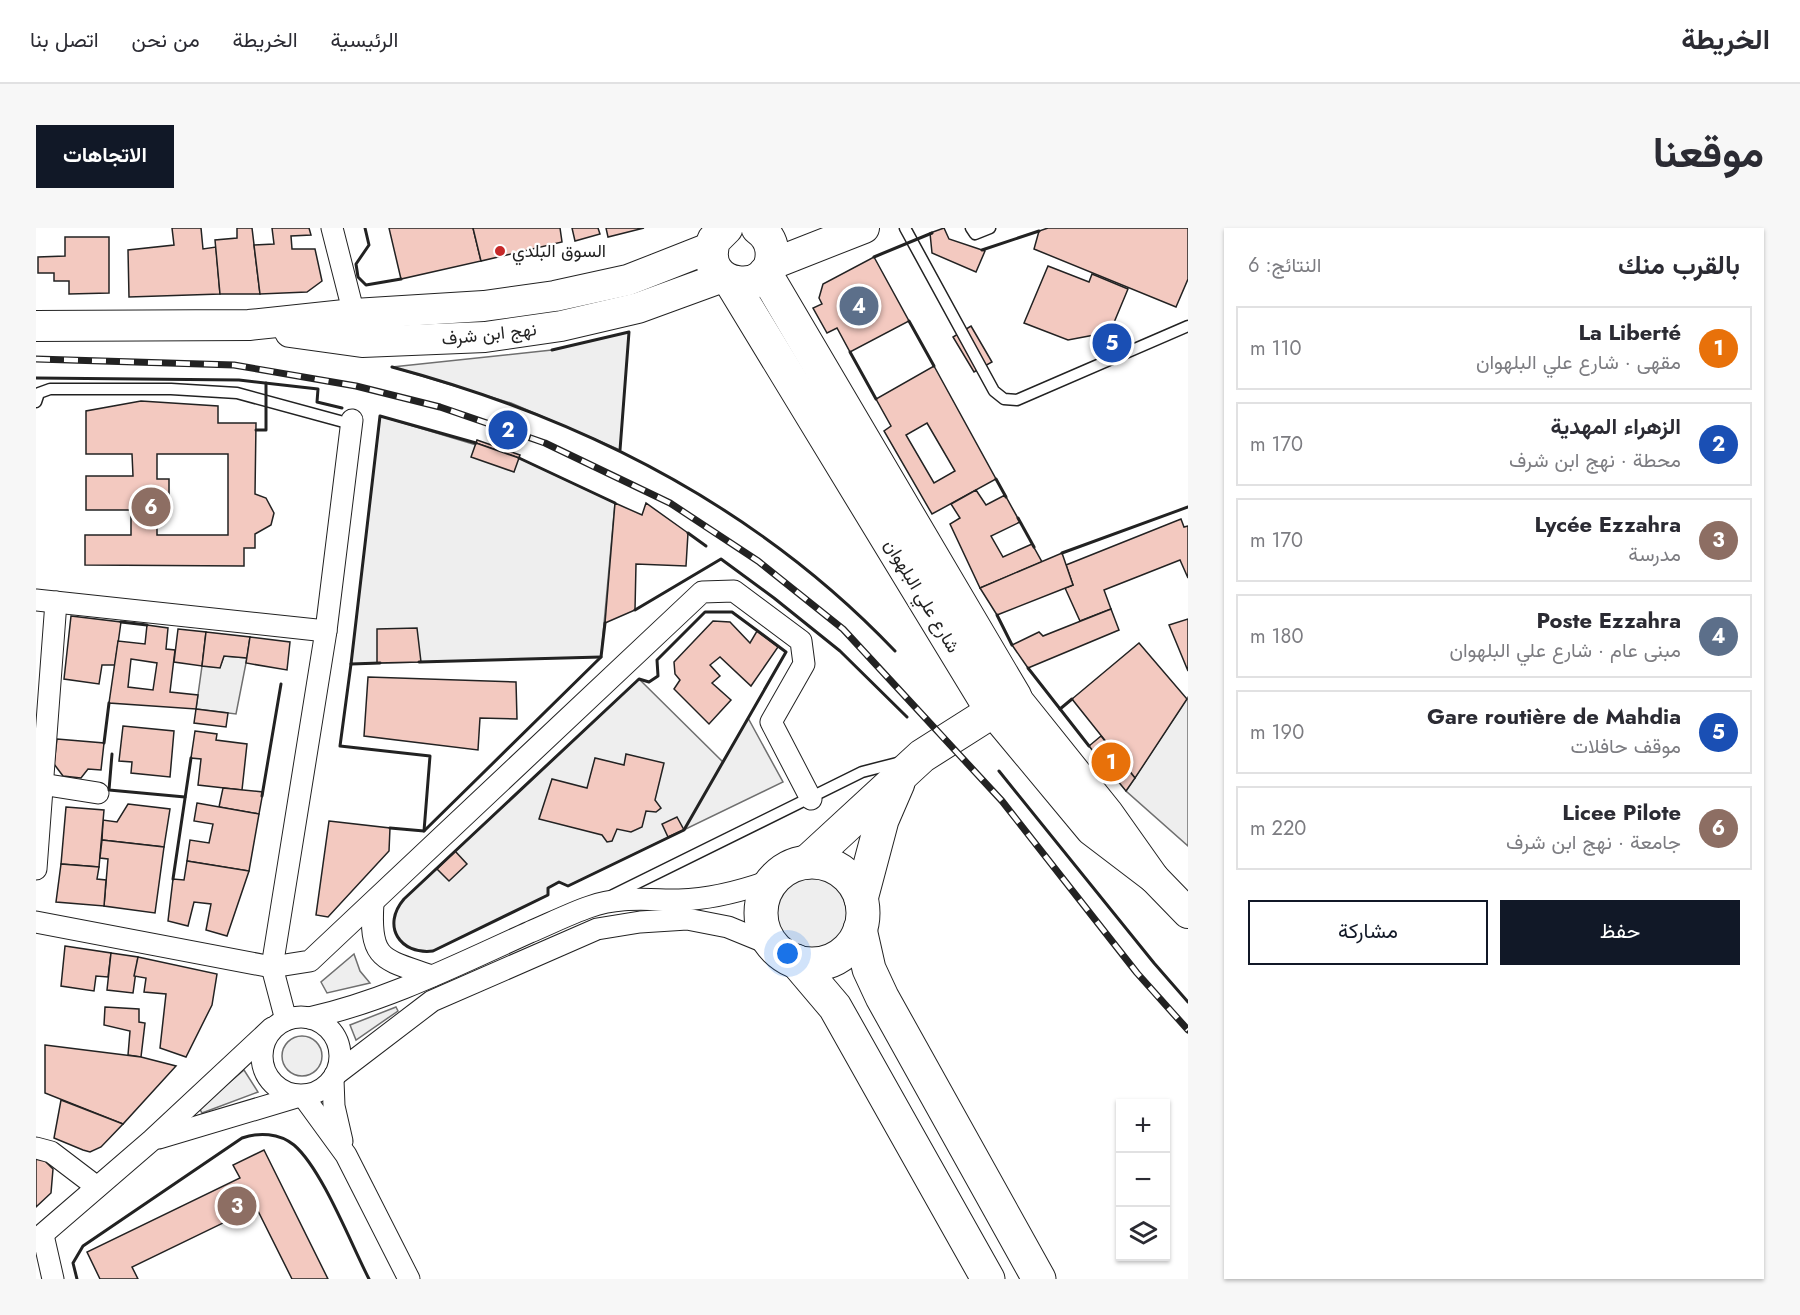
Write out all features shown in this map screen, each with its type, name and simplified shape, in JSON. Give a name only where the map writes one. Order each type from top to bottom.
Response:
[{"type":"main road","name":"شارع علي البلهوان","points":[[761,228],[771,246],[767,269],[1004,704]]},
{"type":"main road","points":[[727,280],[749,283],[767,269],[864,228]]},
{"type":"main road","name":"نهج ابن شرف","points":[[36,326],[249,325],[354,314],[484,306],[555,296],[628,280],[718,234]]},
{"type":"main road","name":"شارع علي البلهوان","points":[[718,234],[713,264],[727,280],[1004,704],[1091,830],[1154,878],[1188,913]]},
{"type":"main road","name":"نهج ابن شرف","points":[[249,325],[362,342],[485,337],[561,326],[638,308],[727,280]]},
{"type":"main road","points":[[807,862],[911,768],[1004,704]]},
{"type":"main road","points":[[784,953],[818,963],[840,956],[848,948],[860,914],[882,820],[911,768]]},
{"type":"main road","points":[[988,1279],[835,1007],[764,933],[761,919],[765,892],[772,880],[782,871],[807,862],[819,862],[840,871],[856,888],[869,969],[882,998],[1039,1279]]},
{"type":"street","points":[[332,228],[362,342]]},
{"type":"street","points":[[351,422],[326,631],[272,967],[279,1024],[262,1049],[264,1071],[272,1084],[285,1093],[302,1096],[346,1155],[409,1279]]},
{"type":"street","points":[[36,922],[272,967],[310,961],[702,592],[734,591],[801,641],[804,664],[771,722],[811,799]]},
{"type":"street","points":[[36,869],[46,601],[326,631]]},
{"type":"street","points":[[39,783],[98,793]]},
{"type":"street","points":[[53,1279],[40,1238],[279,1024],[338,1011],[432,976],[589,907],[639,898],[680,900],[708,897],[740,892],[772,880]]},
{"type":"street","points":[[373,903],[372,926],[375,946],[384,957],[402,968],[432,976]]},
{"type":"street","points":[[152,1140],[320,1091],[432,1001],[597,929],[640,922],[687,919],[728,927],[784,953]]},
{"type":"street","points":[[309,1018],[330,1029],[337,1040],[340,1058],[334,1078],[339,1131],[346,1155]]},
{"type":"street","points":[[36,1148],[51,1152],[97,1187]]},
{"type":"lane","points":[[905,228],[994,392],[1004,399],[1017,400],[1188,326]]},
{"type":"lane","points":[[971,228],[975,234],[990,228]]},
{"type":"lane","points":[[36,402],[39,393],[50,389],[171,389],[237,393],[351,422]]},
{"type":"lane","points":[[589,907],[862,772],[911,768]]},
{"type":"shaded area","points":[[629,332],[620,450],[511,403],[392,367],[552,350]]},
{"type":"shaded area","points":[[380,416],[519,458],[615,503],[601,657],[351,664]]},
{"type":"shaded area","points":[[224,656],[247,658],[236,714],[196,709],[202,666],[220,667]]},
{"type":"shaded area","points":[[639,679],[723,762],[748,718],[783,782],[568,886],[559,882],[548,888],[548,895],[433,951],[421,951],[403,943],[394,928],[394,919],[404,899]]},
{"type":"shaded area","points":[[1188,697],[1188,846],[1126,791]]},
{"type":"shaded area","points":[[811,869],[827,872],[840,881],[849,894],[852,910],[849,926],[840,939],[827,948],[811,951],[795,948],[782,939],[773,926],[770,910],[773,894],[782,881],[795,872]]},
{"type":"shaded area","points":[[354,954],[360,971],[370,983],[327,993],[321,982]]},
{"type":"shaded area","points":[[396,1007],[398,1011],[356,1040],[350,1025]]},
{"type":"shaded area","points":[[302,1036],[310,1037],[316,1042],[321,1048],[321,1064],[316,1070],[310,1075],[302,1076],[294,1075],[288,1070],[283,1064],[282,1056],[283,1048],[288,1042],[294,1037]]},
{"type":"shaded area","points":[[244,1070],[258,1092],[202,1113],[199,1108]]},
{"type":"building","points":[[172,228],[201,228],[203,249],[216,247],[220,294],[129,297],[128,250],[174,245]]},
{"type":"building","points":[[237,228],[252,228],[260,294],[220,294],[215,240],[237,238]]},
{"type":"building","points":[[272,228],[309,228],[311,235],[291,236],[292,249],[315,249],[322,281],[307,292],[260,294],[254,245],[274,244]]},
{"type":"building","points":[[389,228],[473,228],[481,261],[401,279]]},
{"type":"building","name":"السوق البلدي","points":[[473,228],[560,228],[562,242],[481,261]]},
{"type":"building","points":[[572,228],[598,228],[600,234],[575,241]]},
{"type":"building","points":[[606,228],[644,228],[608,237]]},
{"type":"building","points":[[944,228],[949,239],[985,251],[976,272],[932,253],[930,233]]},
{"type":"building","points":[[1048,228],[1188,228],[1188,279],[1176,307],[1034,249],[1039,231]]},
{"type":"building","points":[[65,237],[109,237],[109,293],[69,294],[69,281],[54,281],[54,273],[38,273],[38,257],[65,256]]},
{"type":"building","points":[[874,257],[909,321],[850,352],[837,328],[827,333],[813,308],[822,304],[819,298],[823,284]]},
{"type":"building","points":[[1048,266],[1089,282],[1092,274],[1128,289],[1110,332],[1068,340],[1024,323]]},
{"type":"building","points":[[971,326],[992,362],[974,372],[953,337]]},
{"type":"building","points":[[934,366],[996,479],[932,514],[884,431],[891,426],[876,399]],"holes":[[[927,423],[955,471],[934,483],[906,435]]]},
{"type":"building","points":[[141,401],[218,406],[218,423],[256,423],[255,494],[266,498],[274,513],[271,525],[255,534],[255,548],[244,548],[244,566],[85,565],[85,535],[131,535],[131,510],[86,510],[86,476],[133,476],[132,454],[86,454],[86,411]],"holes":[[[157,454],[228,454],[228,535],[157,535],[157,505],[169,505],[169,479],[157,479]]]},
{"type":"building","points":[[477,440],[520,455],[519,458],[476,443]]},
{"type":"building","points":[[476,443],[519,458],[514,472],[471,457]]},
{"type":"building","points":[[976,490],[986,505],[1005,495],[1020,522],[991,536],[1003,557],[1032,544],[1042,562],[980,588],[950,524],[960,518],[951,504]]},
{"type":"building","points":[[615,503],[642,515],[646,503],[688,533],[686,566],[636,564],[635,610],[605,623]]},
{"type":"building","points":[[1181,519],[1184,527],[1188,526],[1188,578],[1180,560],[1104,590],[1111,609],[1080,621],[1065,588],[1073,585],[1066,565]]},
{"type":"building","points":[[1062,553],[1073,585],[997,615],[980,588]]},
{"type":"building","points":[[1111,609],[1119,630],[1028,668],[1012,645],[1039,632],[1043,636]]},
{"type":"building","points":[[71,616],[121,622],[115,665],[102,665],[99,684],[64,679]]},
{"type":"building","points":[[1188,619],[1188,671],[1169,625]]},
{"type":"building","points":[[713,621],[730,622],[750,643],[757,631],[778,647],[751,686],[720,657],[710,665],[720,676],[712,683],[731,700],[709,724],[674,689],[680,680],[675,674],[674,662]]},
{"type":"building","points":[[147,625],[168,628],[166,649],[175,650],[170,692],[198,695],[196,709],[109,703],[118,641],[145,644]],"holes":[[[131,659],[157,663],[153,690],[128,687]]]},
{"type":"building","points":[[417,628],[421,662],[377,663],[377,629]]},
{"type":"building","points":[[178,629],[206,632],[202,666],[174,662]]},
{"type":"building","points":[[206,632],[250,637],[247,658],[224,656],[220,668],[202,666]]},
{"type":"building","points":[[250,637],[290,642],[287,670],[246,663]]},
{"type":"building","points":[[1139,643],[1187,699],[1135,778],[1072,699]]},
{"type":"building","points":[[368,677],[516,682],[517,719],[480,718],[478,750],[364,736]]},
{"type":"building","points":[[196,709],[228,713],[226,727],[194,723]]},
{"type":"building","points":[[123,726],[174,731],[170,777],[131,773],[132,762],[119,761]]},
{"type":"building","points":[[195,731],[217,734],[216,740],[247,744],[242,790],[198,785],[201,759],[191,758]]},
{"type":"building","points":[[1101,736],[1135,778],[1126,791],[1089,746]]},
{"type":"building","points":[[57,739],[104,743],[101,770],[88,769],[81,778],[63,776],[54,764]]},
{"type":"building","points":[[626,754],[664,763],[655,800],[661,808],[656,812],[646,811],[642,827],[631,832],[617,829],[612,841],[607,842],[602,835],[539,819],[552,779],[587,788],[595,758],[624,765]]},
{"type":"building","points":[[223,788],[263,792],[259,814],[219,807]]},
{"type":"building","points":[[197,803],[259,814],[249,871],[187,861],[190,840],[209,843],[213,824],[194,821]]},
{"type":"building","points":[[128,804],[170,809],[164,847],[102,840],[103,820],[117,822]]},
{"type":"building","points":[[66,807],[104,810],[99,867],[61,864]]},
{"type":"building","points":[[677,817],[684,830],[668,837],[662,824]]},
{"type":"building","points":[[329,821],[390,828],[389,851],[328,917],[316,915]]},
{"type":"building","points":[[102,840],[164,847],[155,913],[104,906],[108,859],[100,858]]},
{"type":"building","points":[[455,851],[467,864],[449,881],[437,869]]},
{"type":"building","points":[[187,861],[249,871],[227,936],[206,930],[211,904],[194,902],[188,926],[168,921],[173,879],[184,880]]},
{"type":"building","points":[[61,864],[99,867],[97,879],[106,880],[104,906],[56,902]]},
{"type":"building","points":[[65,946],[111,953],[108,977],[96,976],[94,991],[61,986]]},
{"type":"building","points":[[111,953],[138,957],[133,993],[107,990]]},
{"type":"building","points":[[138,957],[217,974],[212,1005],[186,1057],[160,1048],[166,994],[144,992],[146,978],[134,976]]},
{"type":"building","points":[[105,1007],[139,1009],[139,1022],[145,1023],[141,1057],[128,1055],[130,1031],[104,1025]]},
{"type":"building","points":[[45,1045],[141,1057],[176,1066],[123,1124],[45,1093]]},
{"type":"building","points":[[61,1100],[123,1124],[101,1147],[90,1152],[83,1150],[54,1138]]},
{"type":"building","points":[[264,1150],[328,1279],[292,1279],[256,1207],[132,1267],[138,1279],[100,1279],[87,1252],[240,1178],[233,1165]]},
{"type":"building","points":[[36,1158],[43,1159],[53,1169],[51,1193],[36,1207]]},
{"type":"railway","points":[[36,359],[234,365],[356,386],[440,407],[545,443],[670,503],[758,561],[843,629],[1002,801],[1137,973],[1188,1030]]},
{"type":"wall","points":[[365,228],[369,245],[356,264],[358,277],[366,285],[401,279]]},
{"type":"wall","points":[[982,250],[1039,231]]},
{"type":"wall","points":[[874,257],[932,233]]},
{"type":"wall","points":[[909,321],[934,366]]},
{"type":"wall","points":[[552,350],[629,332],[620,450]]},
{"type":"wall","points":[[850,352],[876,399]]},
{"type":"wall","points":[[392,367],[463,388],[531,413],[599,441],[663,474],[726,511],[785,553],[842,600],[895,651]]},
{"type":"wall","points":[[36,378],[239,380],[318,389],[317,402],[342,408]]},
{"type":"wall","points":[[256,430],[266,430],[266,383]]},
{"type":"wall","points":[[380,663],[351,664],[380,416],[476,443]]},
{"type":"wall","points":[[519,458],[615,503]]},
{"type":"wall","points":[[996,479],[1006,497]]},
{"type":"wall","points":[[1062,553],[1188,507]]},
{"type":"wall","points":[[1018,518],[1034,547]]},
{"type":"wall","points":[[688,533],[706,546]]},
{"type":"wall","points":[[635,610],[721,559],[840,651],[907,717]]},
{"type":"wall","points":[[705,612],[732,612],[786,652],[684,830],[568,886],[559,882],[548,888],[548,895],[433,951],[421,951],[403,943],[394,928],[394,919],[404,899],[639,679],[649,682],[658,676],[657,660],[705,612]]},
{"type":"wall","points":[[997,615],[1012,645]]},
{"type":"wall","points":[[121,622],[147,625]]},
{"type":"wall","points":[[390,828],[424,831],[601,657],[605,623]]},
{"type":"wall","points":[[419,662],[601,657]]},
{"type":"wall","points":[[351,664],[340,746],[430,756],[424,831]]},
{"type":"wall","points":[[1028,668],[1089,746]]},
{"type":"wall","points":[[262,796],[281,684]]},
{"type":"wall","points":[[1060,709],[1072,699]]},
{"type":"wall","points":[[104,743],[109,703]]},
{"type":"wall","points":[[112,754],[109,790],[185,797]]},
{"type":"wall","points":[[173,879],[191,758]]},
{"type":"wall","points":[[999,771],[1188,1002]]},
{"type":"wall","points":[[77,1279],[73,1263],[83,1246],[242,1138],[262,1134],[288,1141],[305,1156],[335,1208],[369,1279]]},
{"type":"place","name":"السوق البلدي","points":[[500,251]]},
{"type":"place","name":"Poste Ezzahra","points":[[859,306]]},
{"type":"place","name":"Gare routière de Mahdia","points":[[1112,343]]},
{"type":"place","name":"الزهراء المهدية","points":[[508,430]]},
{"type":"place","name":"Licee Pilote","points":[[151,507]]},
{"type":"place","name":"La Liberté","points":[[1111,762]]},
{"type":"place","name":"Lycée Ezzahra","points":[[237,1206]]}]
